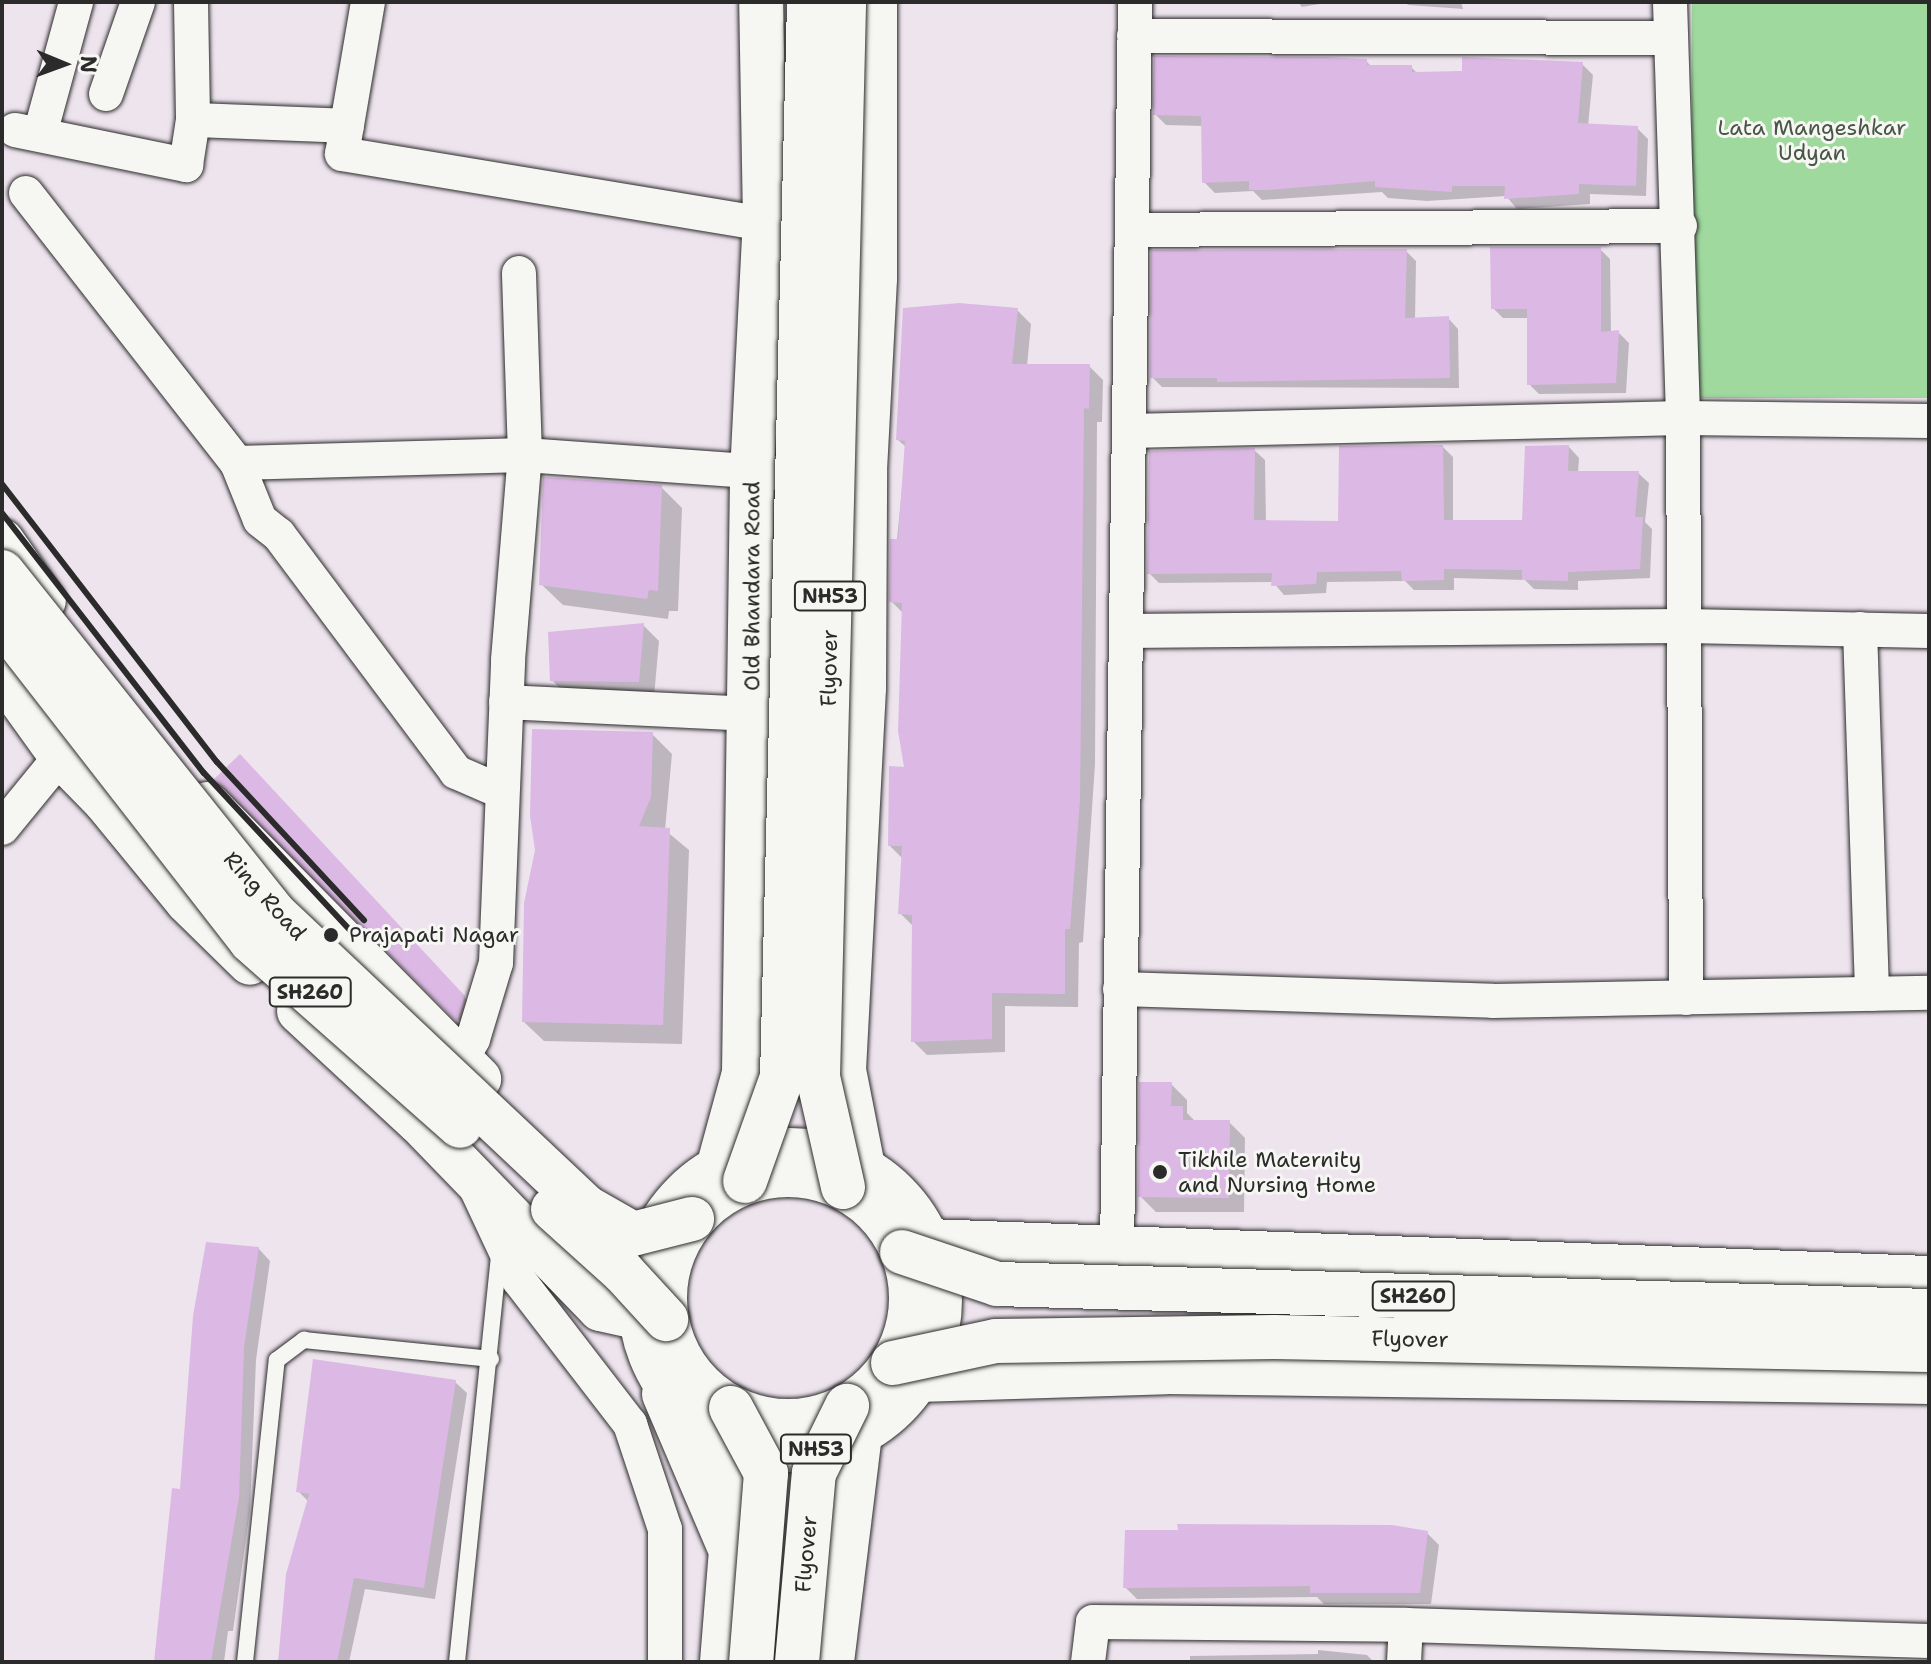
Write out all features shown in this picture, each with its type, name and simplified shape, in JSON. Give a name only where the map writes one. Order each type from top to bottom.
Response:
[{"type":"main road","name":"Old Bhandara Road","points":[[731,1174],[744,1073],[752,474],[765,221],[761,2]]},
{"type":"main road","name":"Flyover","points":[[751,1662],[766,1473],[678,1355],[636,1315],[665,1284],[680,1215],[715,1197],[731,1174],[782,1077],[809,2]]},
{"type":"main road","name":"Flyover","points":[[844,2],[818,1077],[853,1177],[868,1203],[916,1246],[997,1284],[1929,1311]]},
{"type":"main road","name":"NH53","points":[[853,1177],[844,1070],[864,688],[865,470],[874,224],[875,2]]},
{"type":"main road","name":"Ring Road","points":[[2,541],[92,671],[162,758],[533,1135],[627,1219],[680,1215]]},
{"type":"main road","name":"Ring Road","points":[[2,572],[273,912],[586,1207],[633,1234],[680,1215]]},
{"type":"main road","name":"Ring Road","points":[[2,621],[251,941],[623,1272],[636,1315]]},
{"type":"main road","points":[[2,674],[61,756],[105,801],[187,901],[469,1173],[636,1315],[731,1550]]},
{"type":"main road","name":"Flyover","points":[[731,1174],[853,1177]]},
{"type":"main road","name":"Flyover","points":[[905,1371],[916,1246]]},
{"type":"main road","name":"SH260","points":[[916,1246],[1117,1249],[1929,1278]]},
{"type":"main road","name":"Flyover","points":[[797,1662],[814,1473],[854,1420],[873,1387],[905,1371],[996,1341],[1274,1337],[1929,1350]]},
{"type":"main road","points":[[905,1371],[1929,1382]]},
{"type":"main road","name":"Flyover","points":[[728,1422],[854,1420]]},
{"type":"main road","name":"NH53","points":[[832,1662],[854,1420]]},
{"type":"main road","points":[[722,1662],[731,1550],[728,1422]]},
{"type":"street","points":[[76,2],[28,132],[186,165],[193,120],[191,2]]},
{"type":"street","points":[[106,94],[138,2]]},
{"type":"street","points":[[368,2],[342,154],[765,221],[804,234],[874,224]]},
{"type":"street","points":[[1117,1249],[1135,2]]},
{"type":"street","points":[[1670,2],[1680,226],[1686,626],[1686,998]]},
{"type":"street","points":[[1134,36],[1671,38]]},
{"type":"street","points":[[193,120],[347,126]]},
{"type":"street","points":[[26,193],[237,463],[260,520],[279,535],[456,772],[502,792]]},
{"type":"street","points":[[1132,230],[1680,226]]},
{"type":"street","points":[[461,1060],[473,1039],[496,963],[506,702],[525,455],[519,273]]},
{"type":"street","points":[[1129,431],[1683,418],[1929,421]]},
{"type":"street","points":[[237,463],[525,455],[752,474],[865,470]]},
{"type":"street","points":[[1126,631],[1686,626],[1929,631]]},
{"type":"street","points":[[1860,629],[1872,994]]},
{"type":"street","points":[[506,702],[751,714]]},
{"type":"street","points":[[2,828],[61,756]]},
{"type":"street","points":[[1120,989],[1493,1001],[1929,993]]},
{"type":"street","points":[[469,1173],[499,1243],[519,1280],[630,1424],[665,1529],[665,1662]]},
{"type":"street","points":[[1088,1662],[1093,1622],[1406,1625],[1929,1641]]},
{"type":"street","points":[[1404,1662],[1406,1625]]},
{"type":"lane","points":[[457,1662],[491,1359],[499,1243]]},
{"type":"lane","points":[[245,1662],[277,1360],[304,1340],[491,1359]]},
{"type":"green space","name":"Lata Mangeshkar Udyan","points":[[1692,2],[1929,2],[1929,398],[1692,398]]},
{"type":"building","points":[[1154,56],[1367,59],[1367,65],[1412,65],[1412,72],[1462,71],[1462,57],[1583,62],[1578,123],[1638,126],[1636,186],[1579,184],[1579,194],[1504,199],[1505,186],[1452,186],[1452,192],[1375,187],[1375,181],[1249,190],[1249,181],[1202,183],[1201,116],[1153,115]]},
{"type":"building","points":[[1490,247],[1601,247],[1601,332],[1619,330],[1616,383],[1527,385],[1527,309],[1491,309]]},
{"type":"building","points":[[1407,249],[1405,318],[1449,316],[1450,378],[1217,382],[1217,378],[1150,378],[1151,250]]},
{"type":"building","points":[[959,303],[1018,308],[1012,364],[1090,364],[1089,409],[1084,408],[1080,800],[1070,929],[1065,929],[1065,994],[992,993],[992,1039],[911,1042],[912,915],[898,914],[902,846],[888,846],[889,766],[904,767],[898,731],[902,603],[889,602],[890,539],[898,539],[905,441],[896,440],[903,308]]},
{"type":"building","points":[[1443,445],[1444,520],[1522,520],[1525,446],[1569,445],[1568,471],[1639,471],[1635,517],[1643,517],[1640,569],[1568,572],[1568,581],[1522,580],[1522,570],[1444,569],[1444,580],[1402,581],[1401,571],[1317,572],[1316,584],[1271,586],[1272,573],[1147,574],[1149,451],[1255,448],[1254,520],[1338,521],[1339,446]]},
{"type":"building","points":[[543,477],[662,485],[658,591],[649,590],[647,599],[539,585]]},
{"type":"building","points":[[644,623],[639,682],[550,681],[548,632]]},
{"type":"building","points":[[532,729],[653,732],[651,797],[639,826],[670,828],[663,1025],[522,1022],[524,903],[535,850],[530,816]]},
{"type":"building","points":[[240,754],[465,996],[457,1022],[213,780]]},
{"type":"building","points":[[1139,1082],[1172,1082],[1171,1106],[1183,1106],[1183,1120],[1230,1120],[1229,1198],[1138,1197]]},
{"type":"building","points":[[206,1242],[259,1247],[244,1347],[239,1497],[211,1662],[154,1662],[172,1488],[180,1489],[193,1316]]},
{"type":"building","points":[[313,1359],[456,1380],[424,1588],[354,1578],[337,1662],[278,1662],[286,1574],[309,1494],[296,1492]]},
{"type":"building","points":[[1177,1524],[1392,1525],[1428,1531],[1420,1593],[1310,1593],[1310,1586],[1123,1588],[1125,1530],[1178,1530]]},
{"type":"railway","points":[[2,484],[217,762],[364,920]]},
{"type":"railway","points":[[2,513],[204,773],[352,932]]},
{"type":"place","name":"Prajapati Nagar","points":[[331,935]]},
{"type":"place","name":"Tikhile Maternity and Nursing Home","points":[[1160,1172]]}]
